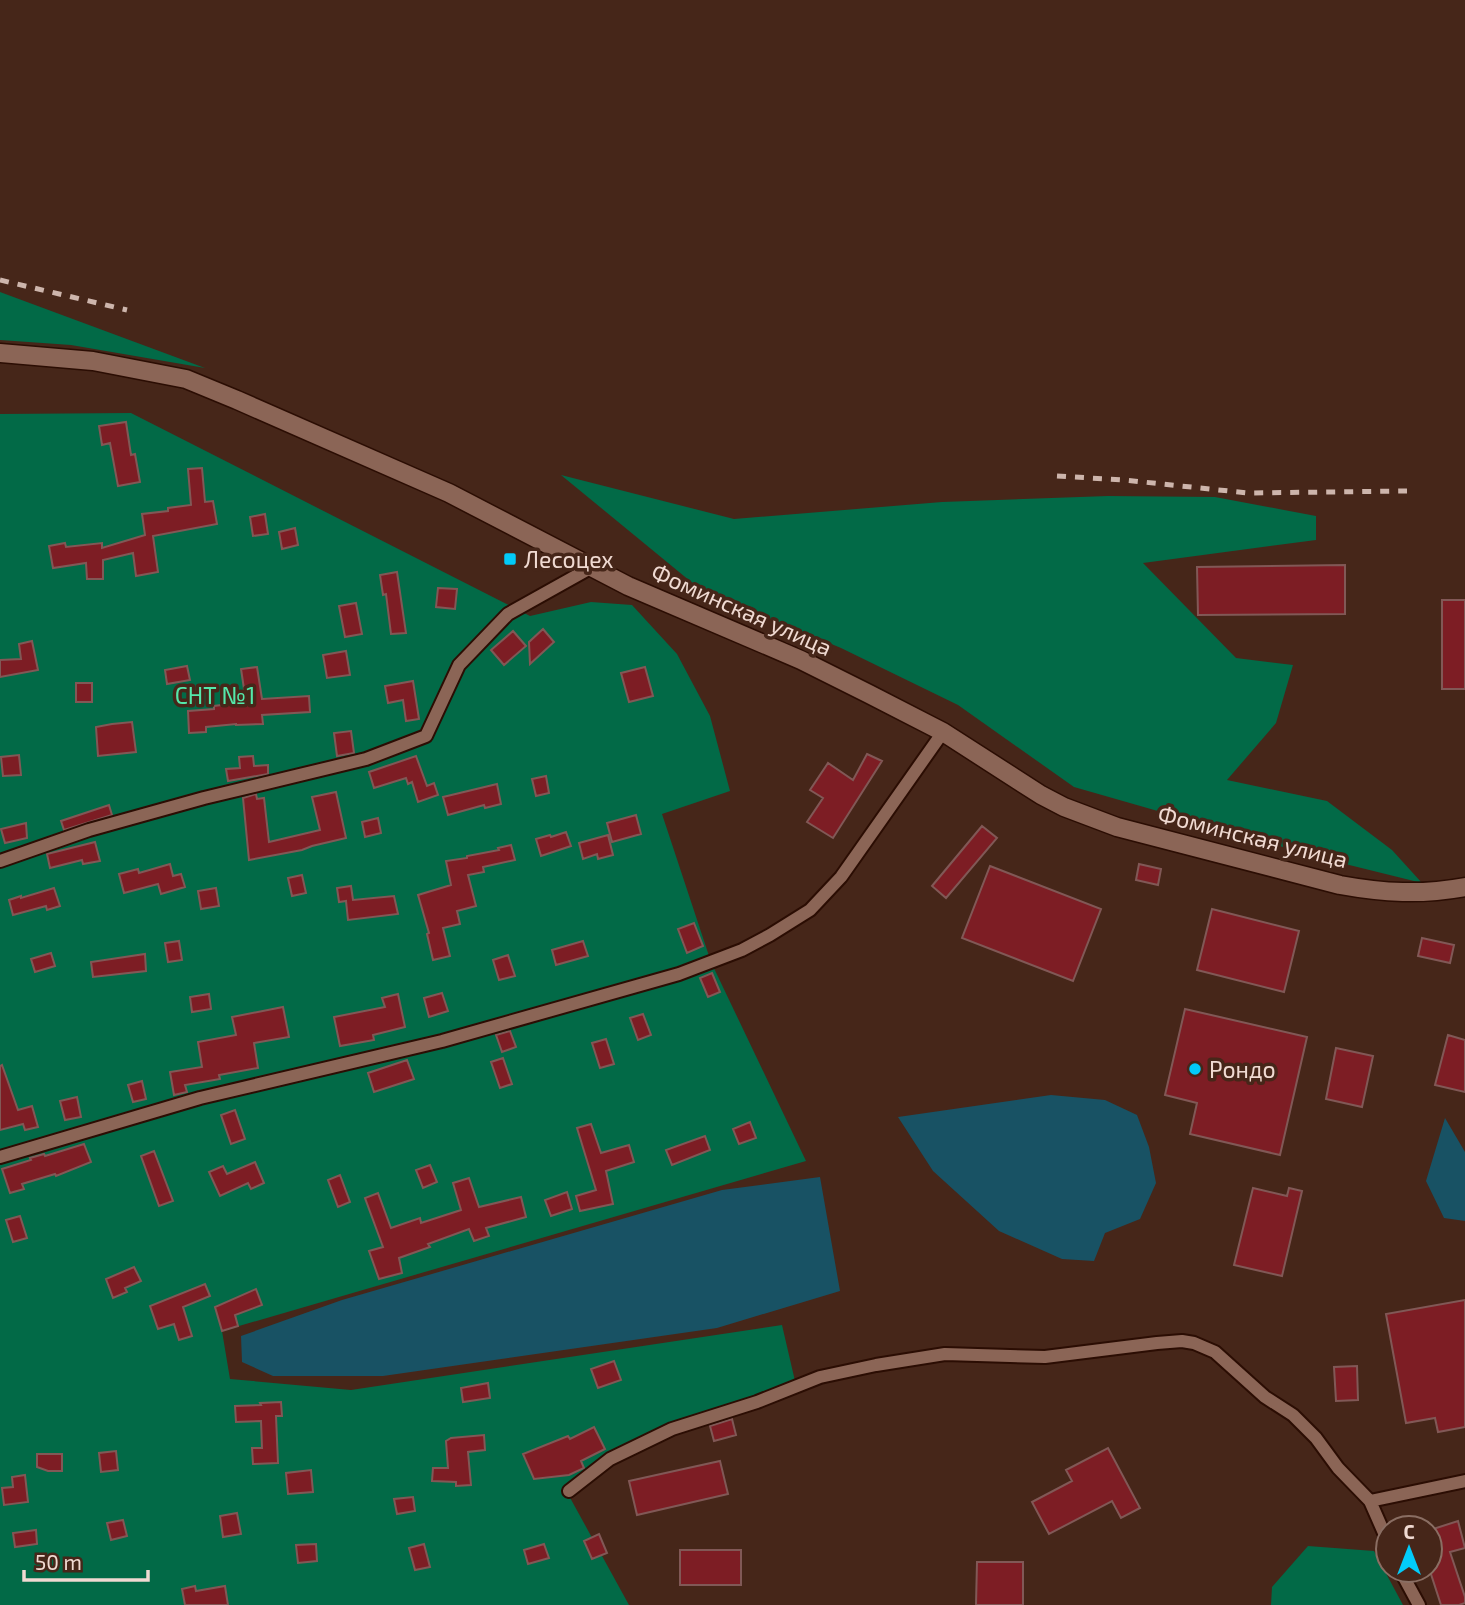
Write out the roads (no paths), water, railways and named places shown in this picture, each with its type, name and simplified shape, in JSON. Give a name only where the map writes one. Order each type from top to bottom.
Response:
[{"type":"street","name":"Фоминская улица","points":[[0,353],[93,361],[186,379],[250,405],[449,494],[628,586],[801,660],[943,733],[1041,795],[1089,817],[1117,827],[1372,890],[1408,893],[1465,887]]},
{"type":"street","points":[[0,861],[89,830],[191,802],[366,760],[426,736],[459,665],[508,614],[592,567]]},
{"type":"street","points":[[0,1157],[200,1098],[455,1037],[679,974],[742,950],[810,910],[841,877],[943,733]]},
{"type":"street","points":[[569,1491],[610,1459],[672,1429],[757,1402],[820,1377],[945,1354],[1045,1357],[1181,1341],[1215,1352],[1256,1390],[1293,1415],[1370,1501],[1377,1514]]},
{"type":"street","points":[[1370,1501],[1465,1481]]},
{"type":"street","points":[[1408,1584],[1419,1605]]},
{"type":"water","points":[[1051,1095],[1105,1100],[1137,1115],[1149,1147],[1156,1183],[1140,1219],[1105,1233],[1094,1261],[1062,1259],[999,1231],[933,1171],[898,1117]]},
{"type":"water","points":[[1445,1118],[1465,1152],[1465,1221],[1444,1218],[1426,1181]]},
{"type":"water","points":[[820,1177],[840,1291],[717,1328],[383,1376],[273,1376],[242,1362],[241,1336],[342,1300],[722,1190]]},
{"type":"railway","points":[[0,280],[127,310]]},
{"type":"railway","points":[[1057,476],[1248,493],[1407,491]]},
{"type":"place","name":"Лесоцех","points":[[510,559]]},
{"type":"place","name":"Рондо","points":[[1195,1069]]},
{"type":"park label","name":"СНТ №1","points":[[215,695]]}]
